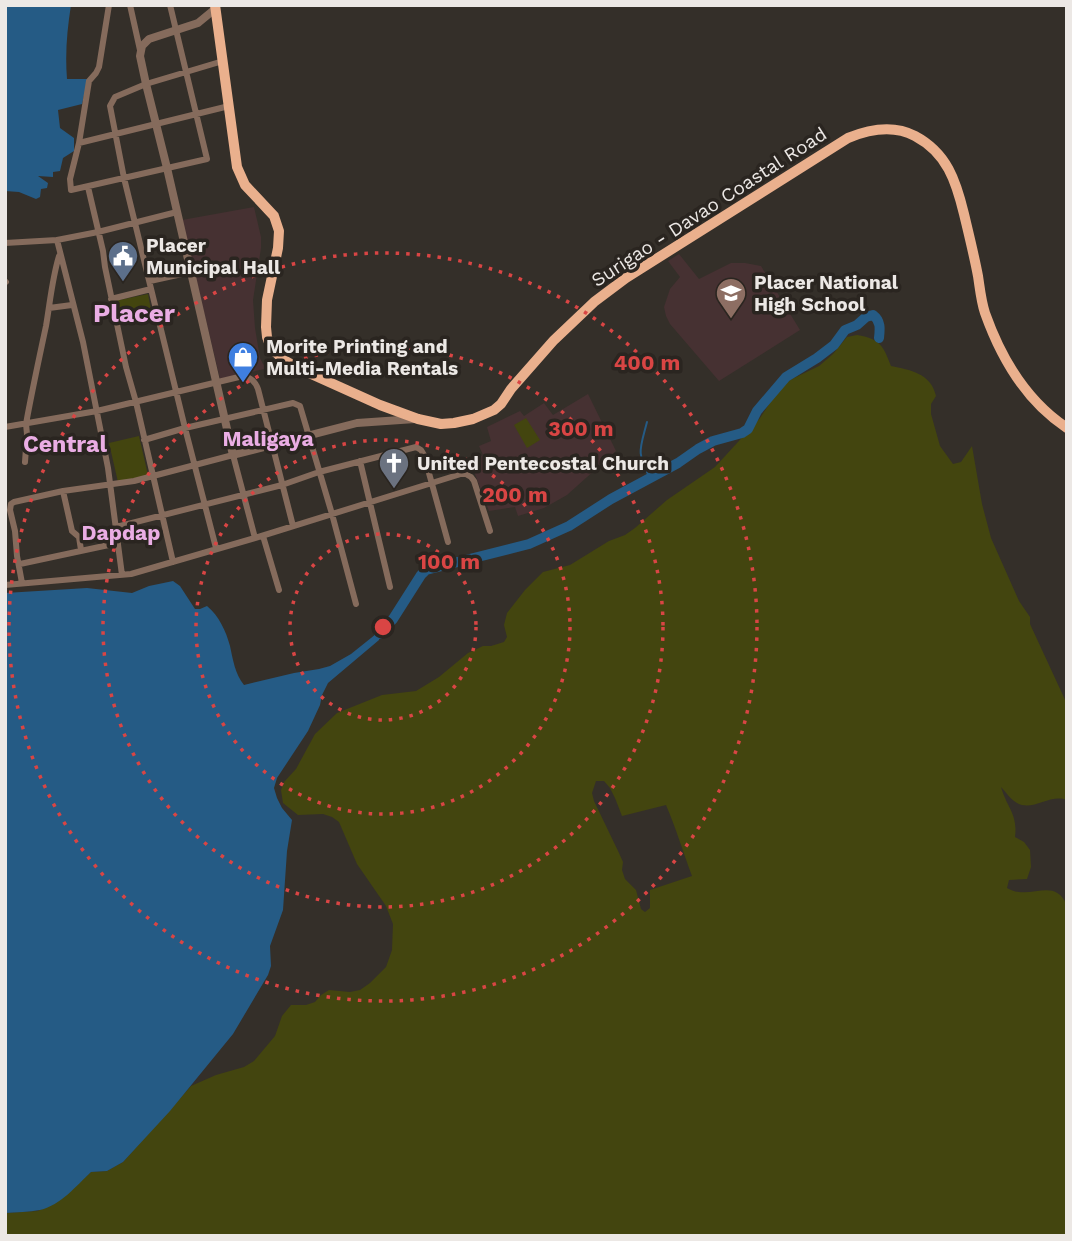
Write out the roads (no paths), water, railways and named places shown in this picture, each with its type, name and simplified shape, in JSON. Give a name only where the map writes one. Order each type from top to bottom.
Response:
[{"type":"highway","name":"Surigao - Davao Coastal Road","points":[[215,7],[239,174],[245,185],[274,216],[279,230],[267,300],[267,337],[271,348],[300,369],[418,419],[440,424],[473,419],[501,404],[554,340],[588,307],[626,278],[838,144],[861,133],[881,129],[901,130],[929,145],[944,160],[956,182],[985,311],[1002,355],[1032,398],[1067,428]]},
{"type":"street","points":[[109,5],[99,67],[89,81],[70,179],[71,190],[207,159],[170,5]]},
{"type":"street","points":[[130,5],[233,455],[256,538]]},
{"type":"street","points":[[141,50],[149,39],[203,21],[215,7]]},
{"type":"street","points":[[216,548],[124,178],[110,106],[120,94],[223,61]]},
{"type":"street","points":[[79,143],[229,106]]},
{"type":"street","points":[[88,187],[126,367],[173,562]]},
{"type":"street","points":[[5,243],[57,240],[177,212]]},
{"type":"street","points":[[57,240],[97,411],[108,468],[122,575]]},
{"type":"street","points":[[25,462],[26,424],[54,271],[60,254]]},
{"type":"street","points":[[150,281],[191,272]]},
{"type":"street","points":[[111,299],[151,289]]},
{"type":"street","points":[[49,308],[72,305]]},
{"type":"street","points":[[5,427],[97,411],[243,376],[253,380],[258,389],[293,526]]},
{"type":"street","points":[[144,440],[184,428],[298,404],[304,414],[356,604]]},
{"type":"street","points":[[22,583],[10,510],[14,502],[154,476],[357,423],[418,419]]},
{"type":"street","points":[[116,527],[419,447],[425,455],[448,542]]},
{"type":"street","points":[[360,461],[390,587]]},
{"type":"street","points":[[5,585],[122,575],[263,536],[464,473],[474,481],[490,531]]},
{"type":"street","points":[[63,491],[72,531],[79,537],[81,551]]},
{"type":"street","points":[[263,536],[279,590]]},
{"type":"street","points":[[20,564],[118,543]]},
{"type":"water","points":[[5,5],[71,5],[67,79],[88,79],[82,104],[58,110],[60,128],[74,138],[74,151],[63,158],[60,171],[53,172],[53,177],[38,176],[48,183],[47,188],[41,189],[40,197],[36,199],[19,192],[5,191]]},
{"type":"water","points":[[173,581],[180,586],[195,609],[207,606],[218,619],[228,640],[236,672],[244,685],[330,666],[351,654],[376,634],[379,634],[379,640],[328,683],[308,731],[277,778],[274,788],[277,798],[292,820],[283,910],[270,946],[271,966],[268,975],[233,1034],[170,1111],[123,1162],[107,1171],[91,1172],[68,1194],[48,1208],[5,1213],[5,593],[87,588],[132,593]]},
{"type":"waterway","points":[[379,634],[393,619],[426,570],[529,544],[569,526],[698,449],[748,429],[757,411],[786,377],[817,358],[834,345],[845,330],[866,317],[873,315],[877,320],[879,338]]},
{"type":"waterway","points":[[647,422],[641,456],[650,478]]},
{"type":"place","name":"Placer Municipal Hall","points":[[123,283]]},
{"type":"place","name":"Placer National High School","points":[[731,320]]},
{"type":"place","name":"Morite Printing and Multi-Media Rentals","points":[[243,384]]},
{"type":"place","name":"United Pentecostal Church","points":[[394,490]]},
{"type":"district","name":"Placer","points":[[134,313]]},
{"type":"district","name":"Maligaya","points":[[268,438]]},
{"type":"district","name":"Central","points":[[65,444]]},
{"type":"district","name":"Dapdap","points":[[121,532]]}]
